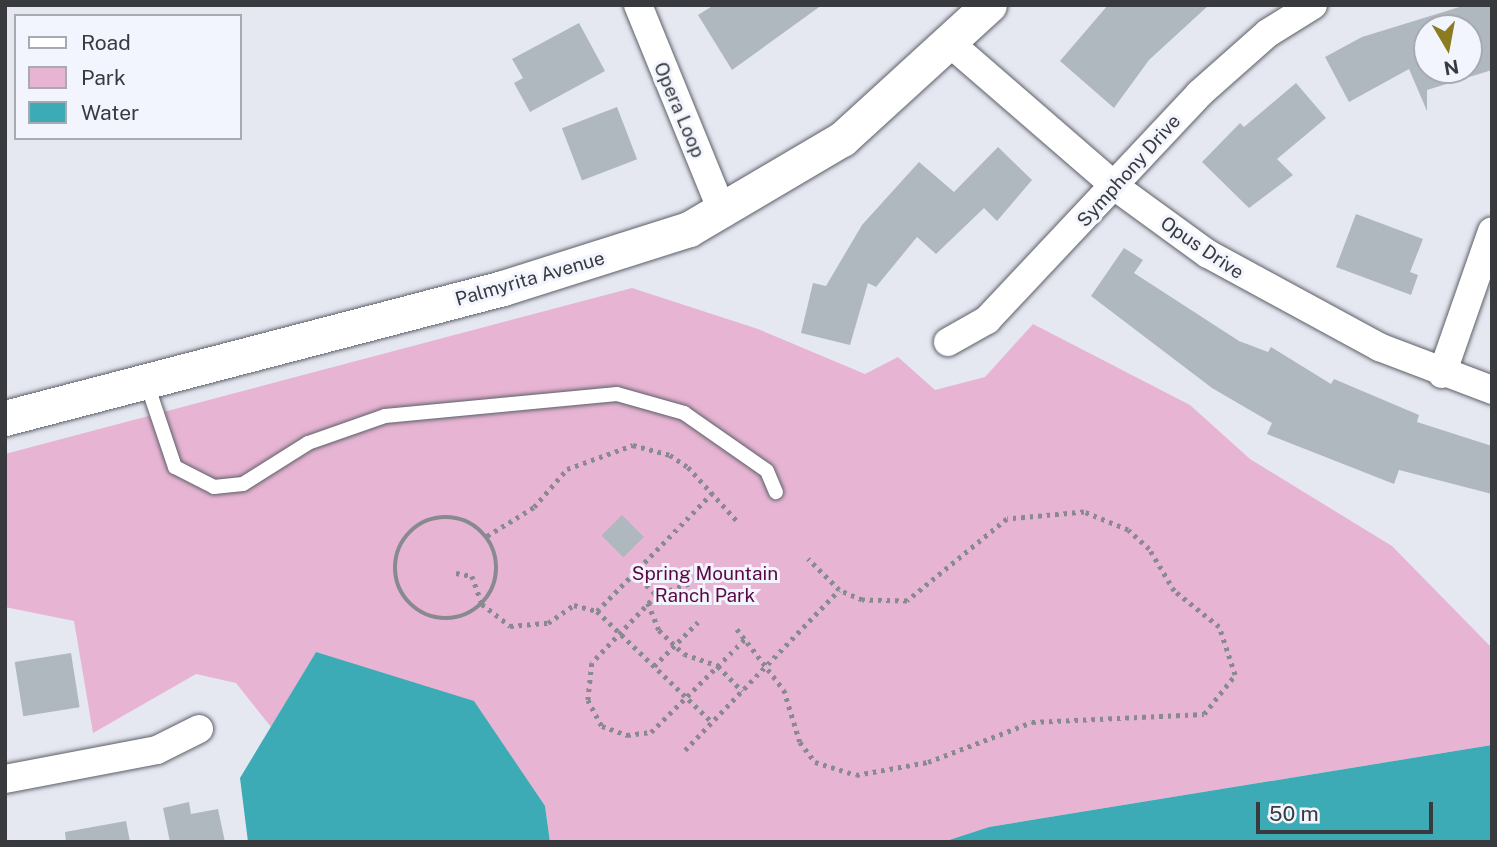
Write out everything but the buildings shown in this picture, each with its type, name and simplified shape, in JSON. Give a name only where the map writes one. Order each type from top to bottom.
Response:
[{"type":"street","name":"Opera Loop","points":[[638,5],[723,213]]},
{"type":"street","name":"Palmyrita Avenue","points":[[5,418],[581,267],[723,213],[842,139],[951,44],[989,5]]},
{"type":"street","name":"Symphony Drive","points":[[948,342],[987,320],[1116,188],[1199,94],[1268,33],[1313,5]]},
{"type":"street","name":"Opus Drive","points":[[951,44],[1116,188],[1277,296],[1442,374],[1492,390]]},
{"type":"street","points":[[1442,374],[1492,231]]},
{"type":"street","points":[[5,779],[157,750],[199,729]]},
{"type":"lane","points":[[146,379],[175,467],[214,487],[243,484],[308,443],[385,416],[617,394],[684,413],[767,471],[776,492]]},
{"type":"path","points":[[487,536],[534,507],[567,469],[619,447],[670,455],[712,493],[739,523]]},
{"type":"path","points":[[597,611],[712,493]]},
{"type":"path","points":[[737,629],[767,666],[815,762],[856,775],[928,762],[1062,716],[1204,714],[1235,675],[1219,627],[1174,592],[1149,549],[1128,530],[1084,512],[1007,519],[907,601],[884,603],[839,590],[808,559]]},
{"type":"path","points":[[435,517],[464,519],[487,536],[497,579],[482,604],[457,618],[428,616],[405,599],[395,564],[409,532],[435,517]]},
{"type":"path","points":[[456,573],[479,584],[482,604],[500,621],[524,628],[548,623],[574,605],[597,611],[712,722]]},
{"type":"path","points":[[634,573],[657,595]]},
{"type":"path","points":[[689,584],[657,595],[648,603],[619,632],[588,675],[592,715],[602,726],[627,735],[651,732],[746,639]]},
{"type":"path","points":[[685,750],[839,590]]},
{"type":"path","points":[[648,603],[659,630],[674,645],[684,654],[718,666],[742,691]]},
{"type":"path","points":[[654,666],[698,622]]},
{"type":"green space","name":"Spring Mountain Ranch Park","points":[[632,288],[758,329],[865,374],[898,357],[935,390],[985,377],[1033,324],[1190,405],[1250,459],[1392,546],[1492,648],[1492,745],[989,827],[943,842],[550,842],[545,806],[316,652],[271,727],[236,683],[196,674],[93,733],[74,621],[5,607],[5,454]]},
{"type":"water","points":[[316,652],[474,701],[545,806],[550,842],[248,842],[240,778]]},
{"type":"water","points":[[1492,745],[1492,842],[943,842],[989,827]]}]
